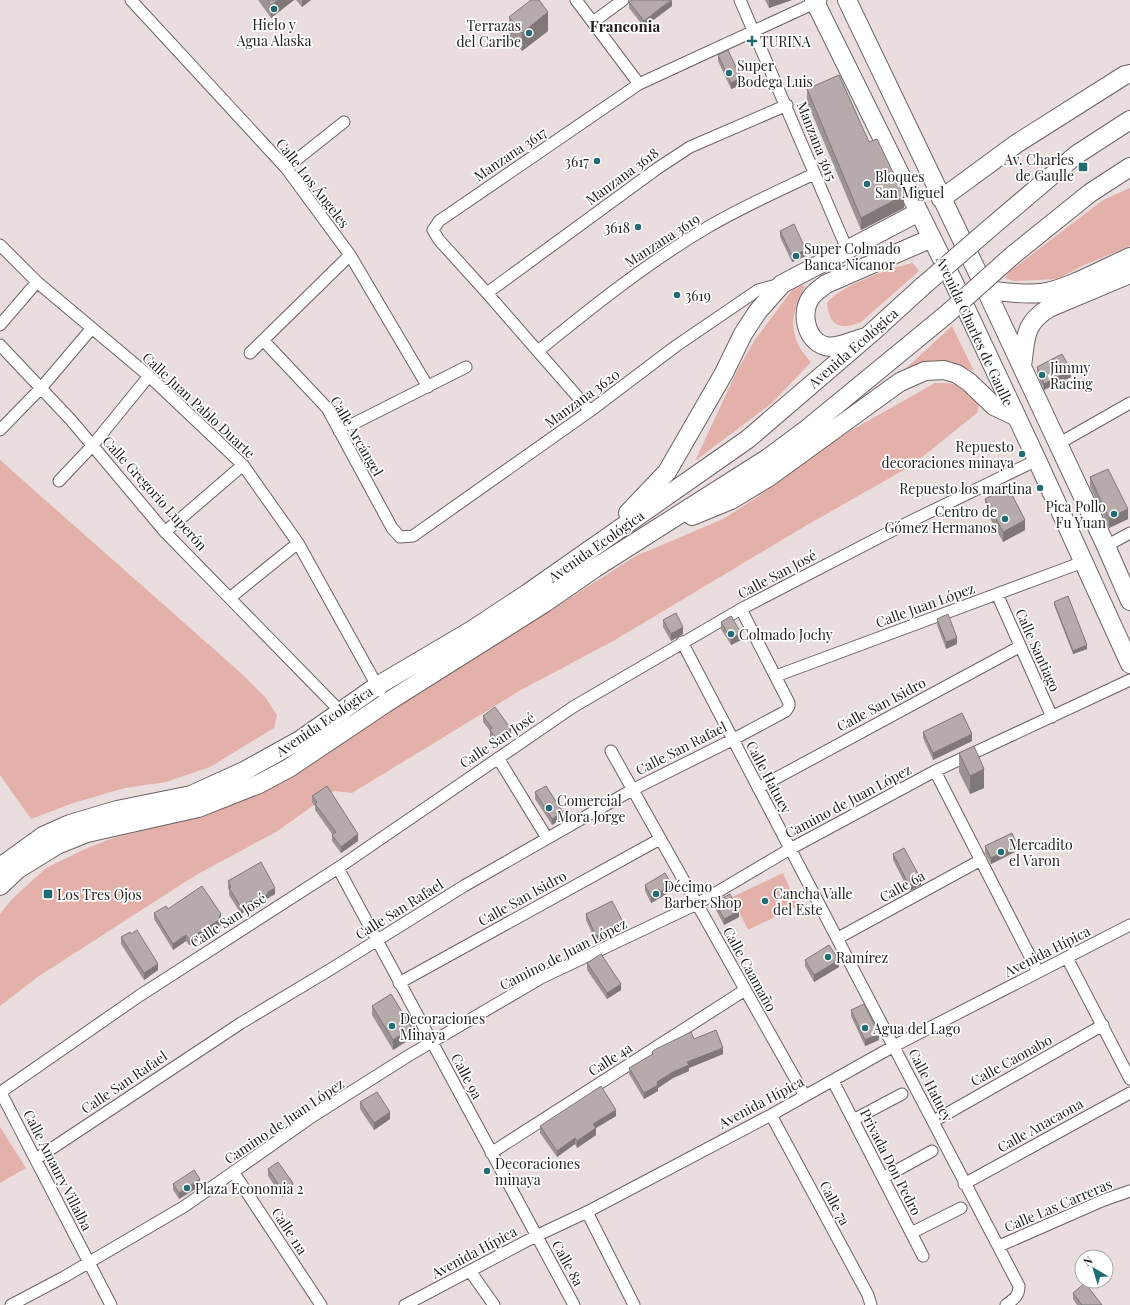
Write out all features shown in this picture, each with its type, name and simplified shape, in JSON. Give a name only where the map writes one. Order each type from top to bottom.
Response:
[{"type":"main road","name":"Avenida Charles de Gaulle","points":[[847,0],[912,133],[941,199],[1022,366],[1130,601]]},
{"type":"main road","name":"Avenida Charles de Gaulle","points":[[817,1],[932,238],[1037,460],[1130,664]]},
{"type":"main road","points":[[941,199],[1016,144],[1125,75],[1130,74]]},
{"type":"main road","name":"Avenida Ecológica","points":[[0,867],[43,836],[70,824],[117,810],[191,794],[221,782],[300,740],[377,686],[472,630],[616,533],[748,439],[1076,155],[1130,120]]},
{"type":"main road","name":"Avenida Ecológica","points":[[0,886],[18,869],[58,845],[87,833],[198,808],[259,784],[289,768],[386,703],[768,458],[807,429],[947,314],[1013,255],[1090,193],[1130,167]]},
{"type":"main road","points":[[616,533],[629,512],[668,472],[720,380],[743,334],[758,311],[782,284],[919,212]]},
{"type":"main road","points":[[868,336],[838,345],[826,346],[813,338],[805,324],[806,308],[812,296],[826,284],[932,238]]},
{"type":"main road","points":[[986,290],[1022,294],[1044,293],[1064,286],[1130,257]]},
{"type":"main road","points":[[1022,366],[1027,332],[1031,322],[1039,314],[1049,308],[1130,274]]},
{"type":"main road","points":[[670,521],[700,514],[730,500],[769,477],[900,382],[925,371],[944,370],[957,374],[969,382],[994,406],[1015,416]]},
{"type":"street","name":"Calle Los Ángeles","points":[[131,0],[286,168],[350,255],[428,387]]},
{"type":"street","points":[[576,0],[639,84]]},
{"type":"street","points":[[593,22],[623,0]]},
{"type":"street","name":"Manzana 3615","points":[[740,0],[847,249]]},
{"type":"street","name":"Manzana 3617","points":[[590,412],[488,293],[439,240],[433,230],[439,221],[639,84],[817,1]]},
{"type":"street","name":"Manzana 3618","points":[[488,293],[658,168],[690,147],[786,105]]},
{"type":"street","points":[[286,168],[344,122]]},
{"type":"street","name":"Manzana 3619","points":[[538,351],[605,297],[668,253],[728,217],[814,174]]},
{"type":"street","name":"Calle Juan Pablo Duarte","points":[[0,245],[37,282],[149,376],[244,465],[298,544],[386,703]]},
{"type":"street","points":[[250,353],[350,255]]},
{"type":"street","points":[[0,325],[37,282]]},
{"type":"street","name":"Manzana 3620","points":[[400,537],[413,536],[590,412],[676,346],[758,290],[782,284]]},
{"type":"street","points":[[0,430],[41,388],[92,328]]},
{"type":"street","name":"Calle Arcángel","points":[[263,340],[327,408],[392,528],[400,537]]},
{"type":"street","name":"Calle Gregorio Luperón","points":[[0,345],[41,388],[92,446],[164,532],[231,597],[341,710],[351,726]]},
{"type":"street","points":[[339,431],[466,367]]},
{"type":"street","points":[[59,481],[92,446],[149,376]]},
{"type":"street","points":[[1058,444],[1130,403]]},
{"type":"street","name":"Calle San José","points":[[0,1092],[139,996],[338,868],[573,707],[682,642],[742,609],[905,524],[1037,460]]},
{"type":"street","points":[[164,532],[244,465]]},
{"type":"street","points":[[1106,546],[1130,533]]},
{"type":"street","points":[[231,597],[298,544]]},
{"type":"street","name":"Calle Juan López","points":[[776,676],[1083,562]]},
{"type":"street","name":"Calle Santiago","points":[[997,594],[1019,647],[1052,717]]},
{"type":"street","points":[[742,609],[776,676]]},
{"type":"street","name":"Calle Hatuey","points":[[682,642],[732,740],[934,1121],[964,1184],[1019,1286],[1019,1292],[1016,1297],[1006,1305]]},
{"type":"street","name":"Calle San Isidro","points":[[758,788],[1019,647]]},
{"type":"street","name":"Calle San Rafael","points":[[36,1159],[241,1023],[377,941],[464,886],[632,790],[786,711],[789,703],[776,676]]},
{"type":"street","name":"Camino de Juan López","points":[[11,1305],[89,1263],[185,1206],[313,1116],[432,1042],[541,978],[697,904],[790,849],[935,771],[1130,680]]},
{"type":"street","name":"Calle Caamaño","points":[[611,751],[805,1096]]},
{"type":"street","points":[[498,758],[547,838]]},
{"type":"street","points":[[935,771],[1038,972]]},
{"type":"street","name":"Calle San Isidro","points":[[399,983],[660,839]]},
{"type":"street","name":"Calle 6a","points":[[838,938],[981,860]]},
{"type":"street","name":"Calle 9a","points":[[338,868],[536,1236]]},
{"type":"street","name":"Avenida Hípica","points":[[405,1305],[536,1236],[587,1212],[771,1115],[894,1046],[1130,925]]},
{"type":"street","points":[[1067,958],[1130,1079]]},
{"type":"street","name":"Calle 4a","points":[[491,1154],[745,990]]},
{"type":"street","name":"Calle Caonabo","points":[[934,1121],[1103,1025]]},
{"type":"street","name":"Privada Don Pedro","points":[[833,1081],[923,1256]]},
{"type":"street","name":"Calle Amaury Villalba","points":[[0,1092],[89,1263]]},
{"type":"street","name":"Calle Anacaona","points":[[964,1184],[1130,1093]]},
{"type":"street","points":[[853,1120],[902,1094]]},
{"type":"street","name":"Calle 7a","points":[[771,1115],[868,1295],[871,1305]]},
{"type":"street","points":[[883,1178],[932,1151]]},
{"type":"street","name":"Calle 11a","points":[[234,1173],[321,1305]]},
{"type":"street","name":"Calle Las Carreras","points":[[998,1246],[1104,1200],[1130,1191]]},
{"type":"street","points":[[911,1233],[961,1208]]},
{"type":"street","points":[[587,1212],[634,1305]]},
{"type":"street","name":"Calle 8a","points":[[536,1236],[574,1305]]},
{"type":"street","points":[[89,1263],[111,1305]]},
{"type":"street","points":[[470,1271],[494,1305]]},
{"type":"shaded area","points":[[1130,188],[1130,246],[1082,266],[1058,279],[1014,281],[1005,278],[1009,272],[1103,200]]},
{"type":"shaded area","points":[[913,263],[919,271],[861,322],[854,325],[842,326],[833,321],[830,317],[827,303],[842,290],[893,268]]},
{"type":"shaded area","points":[[796,285],[805,286],[796,307],[793,326],[798,344],[803,353],[811,362],[772,403],[695,461],[737,371],[754,341]]},
{"type":"shaded area","points":[[952,326],[974,371],[958,366],[878,394]]},
{"type":"shaded area","points":[[935,383],[960,386],[979,404],[977,413],[911,466],[807,525],[615,640],[521,690],[352,793],[334,791],[276,832],[196,875],[36,978],[0,1006],[0,914],[12,899],[46,868],[110,839],[171,822],[277,783],[636,556],[723,519],[756,498],[829,443]]},
{"type":"shaded area","points":[[0,460],[242,674],[265,697],[277,715],[274,728],[210,767],[166,782],[125,788],[73,803],[31,819],[0,775]]},
{"type":"shaded area","name":"Cancha Valle del Este","points":[[783,873],[798,906],[748,930],[732,897]]},
{"type":"shaded area","points":[[0,1127],[26,1168],[0,1183]]},
{"type":"building","points":[[268,0],[278,0],[271,5]]},
{"type":"building","points":[[531,0],[539,0],[548,12],[522,33],[509,17]]},
{"type":"building","points":[[632,0],[671,0],[644,21],[629,2]]},
{"type":"building","points":[[728,50],[741,78],[731,83],[718,55]]},
{"type":"building","name":"Bloques San Miguel","points":[[839,75],[869,142],[877,139],[904,195],[861,218],[807,89]]},
{"type":"building","points":[[794,224],[806,250],[792,256],[780,231]]},
{"type":"building","points":[[1062,354],[1071,370],[1044,384],[1037,367]]},
{"type":"building","points":[[1108,469],[1128,509],[1109,518],[1090,477]]},
{"type":"building","name":"Centro de Gómez Hermanos","points":[[1008,487],[1025,520],[1003,532],[985,499]]},
{"type":"building","points":[[1068,596],[1087,645],[1073,651],[1054,602]]},
{"type":"building","points":[[676,613],[683,627],[671,634],[663,620]]},
{"type":"building","points":[[948,614],[957,638],[946,642],[937,619]]},
{"type":"building","points":[[731,616],[741,633],[731,639],[721,622]]},
{"type":"building","points":[[495,707],[511,729],[497,740],[490,730],[492,728],[483,716]]},
{"type":"building","points":[[962,713],[972,734],[933,753],[923,732]]},
{"type":"building","points":[[974,746],[984,769],[970,776],[959,753]]},
{"type":"building","points":[[327,786],[358,834],[341,847],[332,835],[336,832],[315,804],[317,802],[312,796]]},
{"type":"building","name":"Comercial Mora Jorge","points":[[546,786],[563,812],[552,819],[535,792]]},
{"type":"building","points":[[1012,833],[1017,845],[991,858],[985,846]]},
{"type":"building","points":[[904,848],[921,879],[909,885],[893,854]]},
{"type":"building","points":[[261,862],[275,888],[260,899],[259,896],[241,907],[229,888],[231,887],[228,881]]},
{"type":"building","points":[[665,873],[672,885],[651,897],[645,885]]},
{"type":"building","points":[[202,886],[221,914],[219,916],[221,919],[189,939],[186,935],[173,944],[154,913],[166,906],[168,909]]},
{"type":"building","points":[[730,894],[739,911],[724,919],[715,902]]},
{"type":"building","points":[[612,901],[623,922],[596,936],[586,914]]},
{"type":"building","points":[[137,930],[158,964],[144,973],[121,937],[130,932],[131,934]]},
{"type":"building","points":[[829,945],[839,960],[814,975],[805,960]]},
{"type":"building","points":[[601,954],[621,984],[607,993],[587,963]]},
{"type":"building","name":"Decoraciones Minaya","points":[[391,994],[412,1028],[393,1040],[372,1006]]},
{"type":"building","name":"Agua del Lago","points":[[864,1004],[879,1034],[865,1040],[851,1010]]},
{"type":"building","points":[[716,1030],[723,1048],[687,1062],[689,1065],[673,1072],[657,1082],[658,1085],[644,1093],[629,1068],[653,1054],[652,1052],[654,1050],[691,1032],[694,1039]]},
{"type":"building","points":[[601,1086],[616,1110],[593,1124],[596,1128],[577,1141],[575,1138],[557,1151],[540,1126]]},
{"type":"building","points":[[377,1092],[390,1112],[374,1123],[360,1102]]},
{"type":"building","points":[[278,1162],[293,1183],[282,1190],[268,1169]]},
{"type":"building","points":[[194,1170],[200,1179],[179,1193],[173,1184]]},
{"type":"building","points":[[1078,1289],[1090,1289],[1102,1305],[1082,1305],[1073,1293]]},
{"type":"place","name":"Hielo y Agua Alaska","points":[[274,9]]},
{"type":"place","name":"Terrazas del Caribe","points":[[529,33]]},
{"type":"place","name":"TURINA","points":[[752,41]]},
{"type":"place","name":"Super Bodega Luis","points":[[729,73]]},
{"type":"place","name":"3617","points":[[597,161]]},
{"type":"place","name":"Av. Charles de Gaulle","points":[[1083,167]]},
{"type":"place","name":"Bloques San Miguel","points":[[867,184]]},
{"type":"place","name":"3618","points":[[638,227]]},
{"type":"place","name":"Super Colmado Banca Nicanor","points":[[796,256]]},
{"type":"place","name":"3619","points":[[677,295]]},
{"type":"place","name":"Jimmy Racing","points":[[1042,375]]},
{"type":"place","name":"Repuesto decoraciones minaya","points":[[1022,454]]},
{"type":"place","name":"Repuesto los martina","points":[[1040,488]]},
{"type":"place","name":"Pica Pollo Fu Yuan","points":[[1114,514]]},
{"type":"place","name":"Centro de Gómez Hermanos","points":[[1005,519]]},
{"type":"place","name":"Colmado Jochy","points":[[731,634]]},
{"type":"place","name":"Comercial Mora Jorge","points":[[549,808]]},
{"type":"place","name":"Mercadito el Varon","points":[[1001,852]]},
{"type":"place","name":"Los Tres Ojos","points":[[48,894]]},
{"type":"place","name":"Décimo Barber Shop","points":[[656,894]]},
{"type":"place","name":"Cancha Valle del Este","points":[[765,901]]},
{"type":"place","name":"Ramírez","points":[[828,957]]},
{"type":"place","name":"Decoraciones Minaya","points":[[392,1026]]},
{"type":"place","name":"Agua del Lago","points":[[865,1028]]},
{"type":"place","name":"Decoraciones minaya","points":[[487,1171]]},
{"type":"place","name":"Plaza Economia 2","points":[[187,1188]]},
{"type":"district","name":"Franconia","points":[[625,26]]}]
